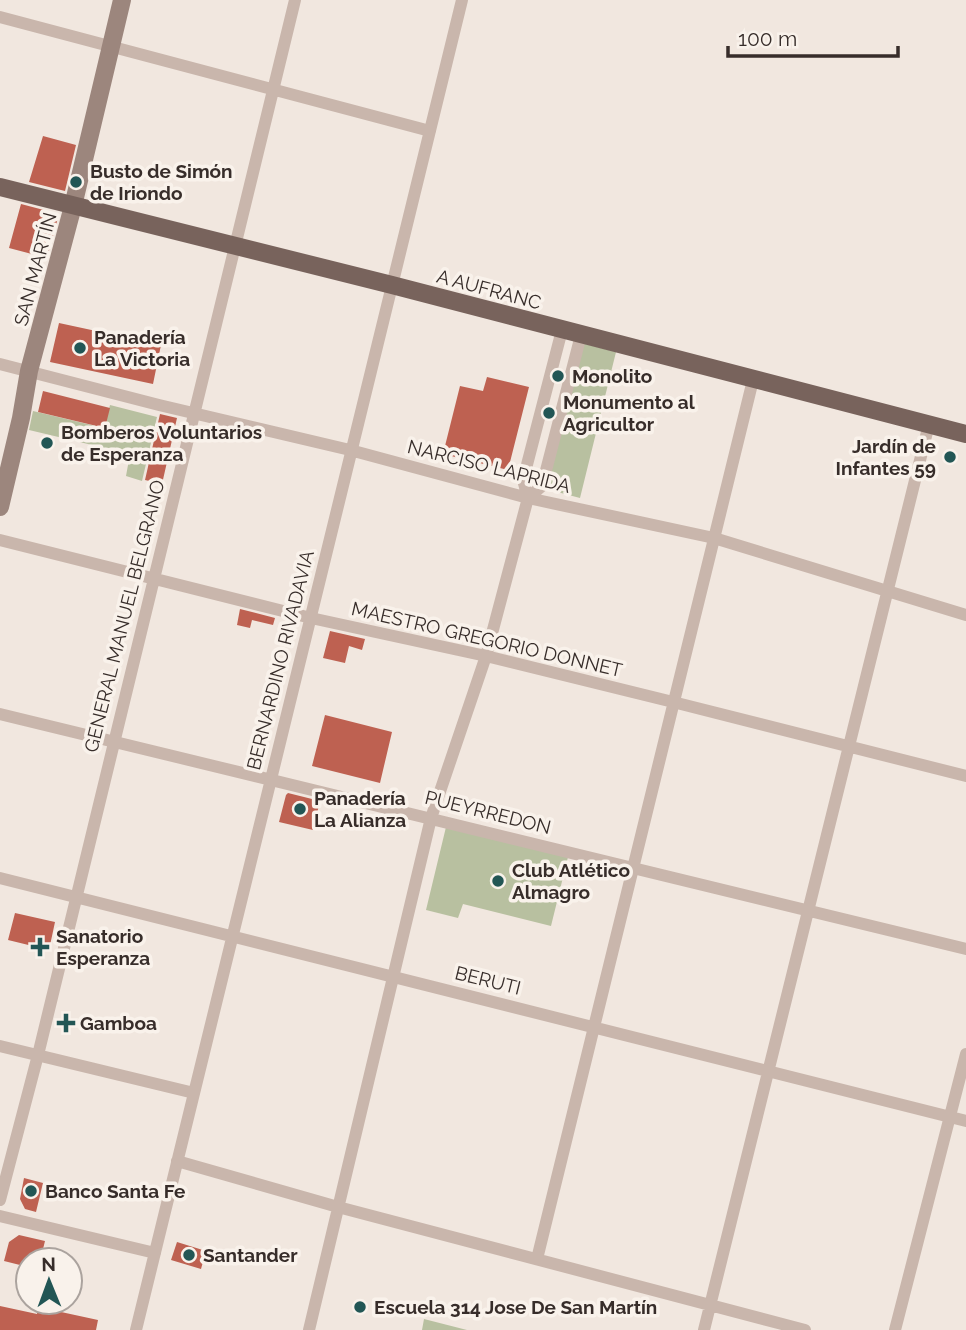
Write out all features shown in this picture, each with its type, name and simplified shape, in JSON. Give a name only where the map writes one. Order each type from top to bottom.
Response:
[{"type":"main road","name":"SAN MARTÍN","points":[[0,506],[21,418],[29,370],[74,206],[122,0]]},
{"type":"main road","name":"A AUFRANC","points":[[0,187],[392,285],[966,434]]},
{"type":"street","name":"GENERAL MANUEL BELGRANO","points":[[0,1200],[38,1055],[295,0]]},
{"type":"street","name":"BERNARDINO RIVADAVIA","points":[[136,1330],[462,0]]},
{"type":"street","points":[[0,17],[430,131]]},
{"type":"street","points":[[309,1330],[431,818],[486,656],[528,498],[523,480],[562,330]]},
{"type":"street","points":[[528,498],[542,486],[581,335]]},
{"type":"street","name":"NARCISO LAPRIDA","points":[[0,364],[350,450],[528,498],[714,538],[966,615]]},
{"type":"street","points":[[537,1259],[753,380]]},
{"type":"street","points":[[704,1330],[929,424]]},
{"type":"street","name":"MAESTRO GREGORIO DONNET","points":[[0,540],[311,618],[486,656],[966,776]]},
{"type":"street","name":"PUEYRREDON","points":[[0,714],[966,949]]},
{"type":"street","name":"BERUTI","points":[[0,878],[966,1121]]},
{"type":"street","points":[[0,1046],[194,1093]]},
{"type":"street","points":[[895,1330],[966,1054]]},
{"type":"street","points":[[177,1160],[338,1207],[805,1330]]},
{"type":"street","points":[[0,1216],[155,1253]]},
{"type":"green space","points":[[582,343],[616,352],[580,498],[546,489]]},
{"type":"green space","points":[[110,405],[157,417],[142,481],[126,476],[130,454],[29,430],[33,411],[104,428]]},
{"type":"green space","name":"Club Atlético Almagro","points":[[446,827],[568,857],[551,926],[463,904],[458,918],[426,910]]},
{"type":"green space","points":[[424,1319],[467,1330],[422,1330]]},
{"type":"building","points":[[43,136],[76,145],[65,191],[29,182]]},
{"type":"building","points":[[21,204],[59,214],[47,258],[9,248]]},
{"type":"building","points":[[59,323],[161,345],[153,384],[50,362]]},
{"type":"building","points":[[487,377],[529,387],[508,470],[443,454],[460,386],[483,391]]},
{"type":"building","points":[[43,391],[110,408],[105,428],[38,412]]},
{"type":"building","points":[[160,414],[177,418],[162,484],[145,480]]},
{"type":"building","points":[[240,609],[275,618],[273,625],[252,620],[250,628],[237,625]]},
{"type":"building","points":[[330,631],[365,639],[362,650],[349,646],[345,663],[323,658]]},
{"type":"building","points":[[325,715],[392,732],[380,783],[312,766]]},
{"type":"building","name":"Panadería La Alianza","points":[[288,793],[320,801],[313,830],[279,822]]},
{"type":"building","points":[[15,913],[55,922],[49,950],[8,940]]},
{"type":"building","name":"Banco Santa Fe","points":[[24,1178],[43,1183],[36,1212],[25,1209],[20,1199]]},
{"type":"building","points":[[19,1235],[45,1241],[44,1246],[14,1246],[14,1264],[4,1261],[9,1242]]},
{"type":"building","name":"Santander","points":[[177,1242],[206,1251],[201,1269],[171,1260]]},
{"type":"building","points":[[0,1306],[14,1309],[14,1316],[80,1316],[98,1320],[96,1330],[0,1330]]},
{"type":"place","name":"Busto de Simón de Iriondo","points":[[76,182]]},
{"type":"place","name":"Panadería La Victoria","points":[[80,348]]},
{"type":"place","name":"Monolito","points":[[558,376]]},
{"type":"place","name":"Monumento al Agricultor","points":[[549,413]]},
{"type":"place","name":"Bomberos Voluntarios de Esperanza","points":[[47,443]]},
{"type":"place","name":"Jardín de Infantes 59","points":[[950,457]]},
{"type":"place","name":"Panadería La Alianza","points":[[300,809]]},
{"type":"place","name":"Club Atlético Almagro","points":[[498,881]]},
{"type":"place","name":"Sanatorio Esperanza","points":[[40,947]]},
{"type":"place","name":"Gamboa","points":[[66,1023]]},
{"type":"place","name":"Banco Santa Fe","points":[[31,1191]]},
{"type":"place","name":"Santander","points":[[189,1255]]},
{"type":"place","name":"Escuela 314 Jose De San Martín","points":[[360,1307]]}]
